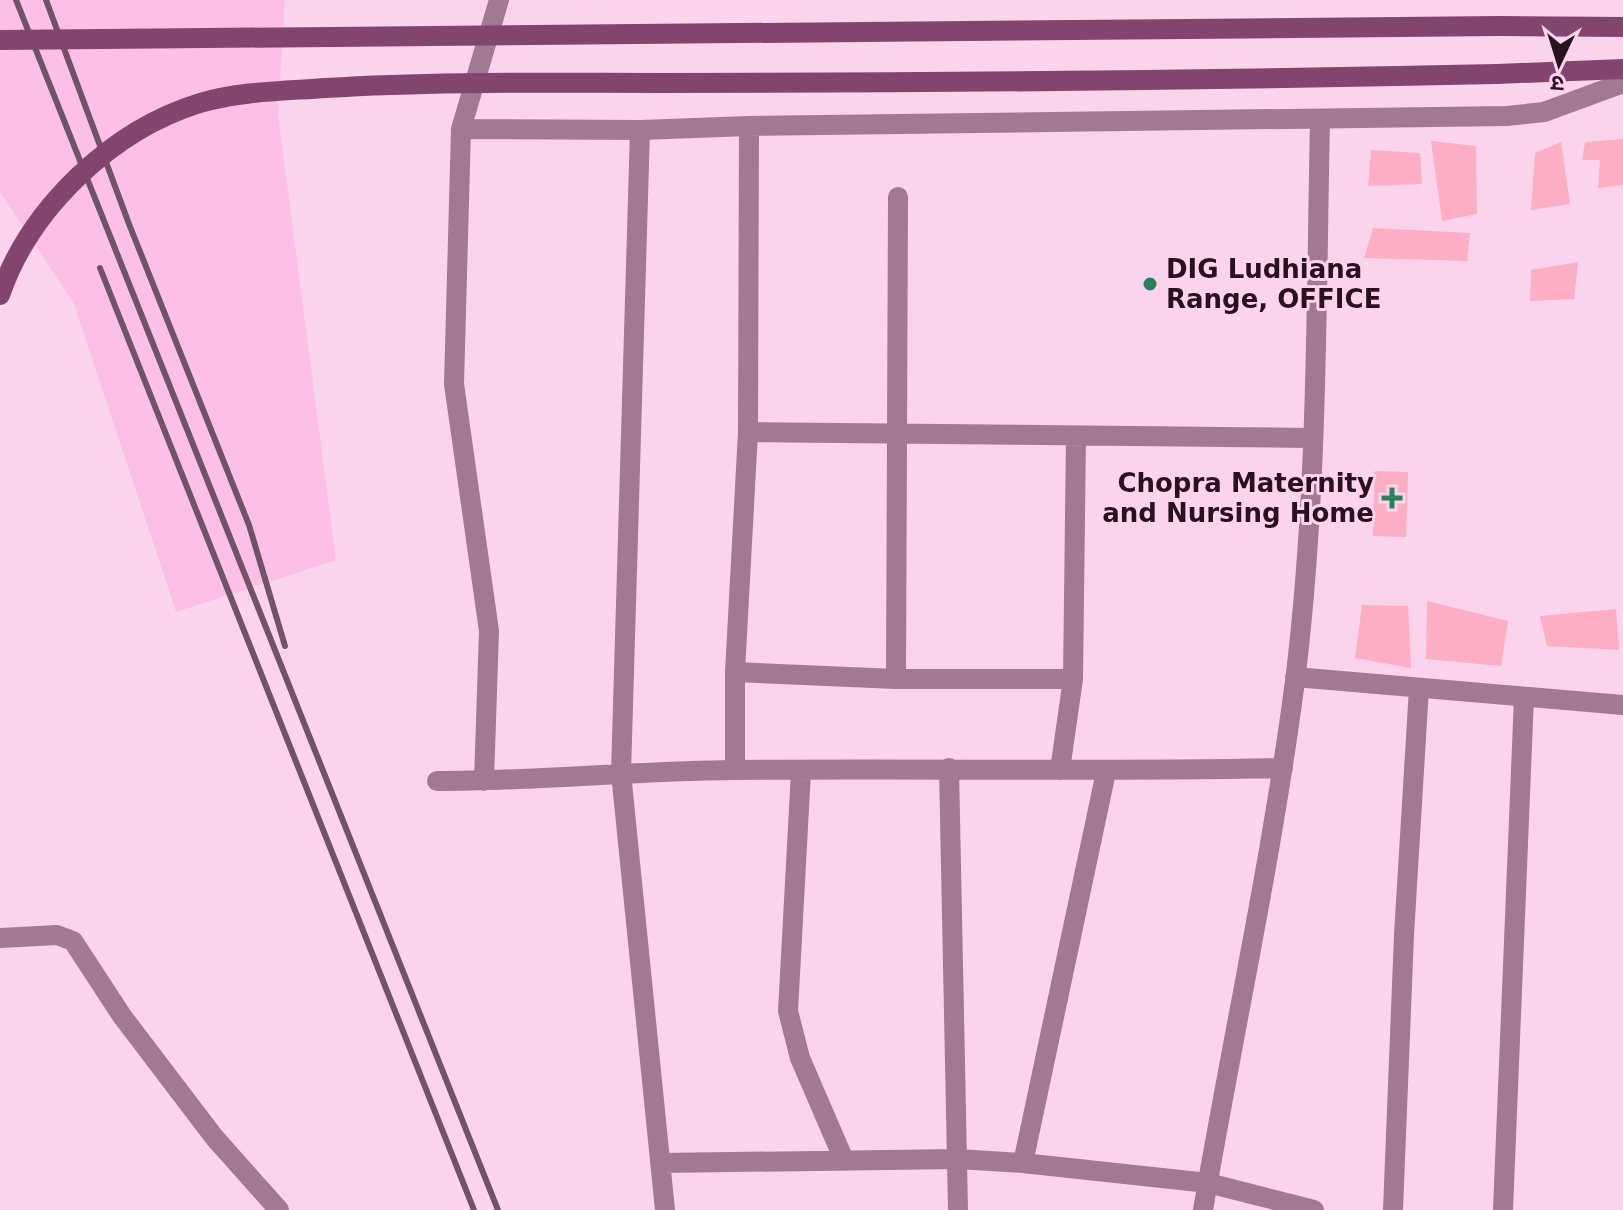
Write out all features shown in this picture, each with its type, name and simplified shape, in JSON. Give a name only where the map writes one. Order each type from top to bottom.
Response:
[{"type":"street","points":[[484,781],[489,631],[454,384],[461,129],[498,5]]},
{"type":"street","points":[[0,40],[1623,27]]},
{"type":"street","points":[[0,295],[6,277],[52,204],[92,162],[145,126],[201,103],[249,94],[407,83],[1049,83],[1623,69]]},
{"type":"street","points":[[461,129],[640,130],[1320,120],[1532,113],[1573,103],[1623,83]]},
{"type":"street","points":[[1203,1210],[1283,768],[1295,677],[1313,438],[1320,120]]},
{"type":"street","points":[[735,770],[735,672],[748,432],[749,126]]},
{"type":"street","points":[[640,130],[621,773],[665,1210]]},
{"type":"street","points":[[896,679],[898,197]]},
{"type":"street","points":[[748,432],[896,436],[1313,438]]},
{"type":"street","points":[[1060,770],[1073,679],[1076,436]]},
{"type":"street","points":[[735,672],[896,679],[1073,679]]},
{"type":"street","points":[[1295,677],[1623,705]]},
{"type":"street","points":[[1393,1210],[1404,935],[1419,688]]},
{"type":"street","points":[[1503,1210],[1524,697]]},
{"type":"street","points":[[437,781],[735,770],[801,772],[949,768],[1106,772],[1283,768]]},
{"type":"street","points":[[949,768],[958,1210]]},
{"type":"street","points":[[801,772],[788,1011],[800,1058],[844,1160]]},
{"type":"street","points":[[1023,1163],[1106,772]]},
{"type":"street","points":[[0,938],[57,935],[73,941],[122,1016],[214,1137],[279,1210]]},
{"type":"street","points":[[660,1163],[958,1159],[1023,1163],[1208,1183],[1314,1210]]},
{"type":"shaded area","points":[[0,0],[285,0],[278,114],[336,560],[176,612],[74,304],[0,192]]},
{"type":"building","points":[[1623,139],[1623,185],[1598,188],[1600,160],[1582,160],[1585,142]]},
{"type":"building","points":[[1431,141],[1476,146],[1477,214],[1442,221]]},
{"type":"building","points":[[1561,142],[1570,204],[1531,210],[1535,153]]},
{"type":"building","points":[[1371,150],[1420,153],[1422,184],[1368,186]]},
{"type":"building","points":[[1373,228],[1470,233],[1467,261],[1364,258]]},
{"type":"building","points":[[1578,262],[1574,299],[1530,301],[1531,270]]},
{"type":"building","points":[[1375,471],[1408,472],[1406,537],[1373,536]]},
{"type":"building","points":[[1427,601],[1508,621],[1501,666],[1426,659]]},
{"type":"building","points":[[1362,605],[1408,606],[1411,668],[1355,658]]},
{"type":"building","points":[[1616,609],[1619,650],[1547,646],[1540,616]]},
{"type":"railway","points":[[16,0],[498,1210]]},
{"type":"railway","points":[[46,0],[129,224],[249,525],[285,646]]},
{"type":"railway","points":[[100,268],[474,1210]]},
{"type":"place","name":"DIG Ludhiana Range, OFFICE","points":[[1150,284]]},
{"type":"place","name":"Chopra Maternity and Nursing Home","points":[[1392,498]]}]
